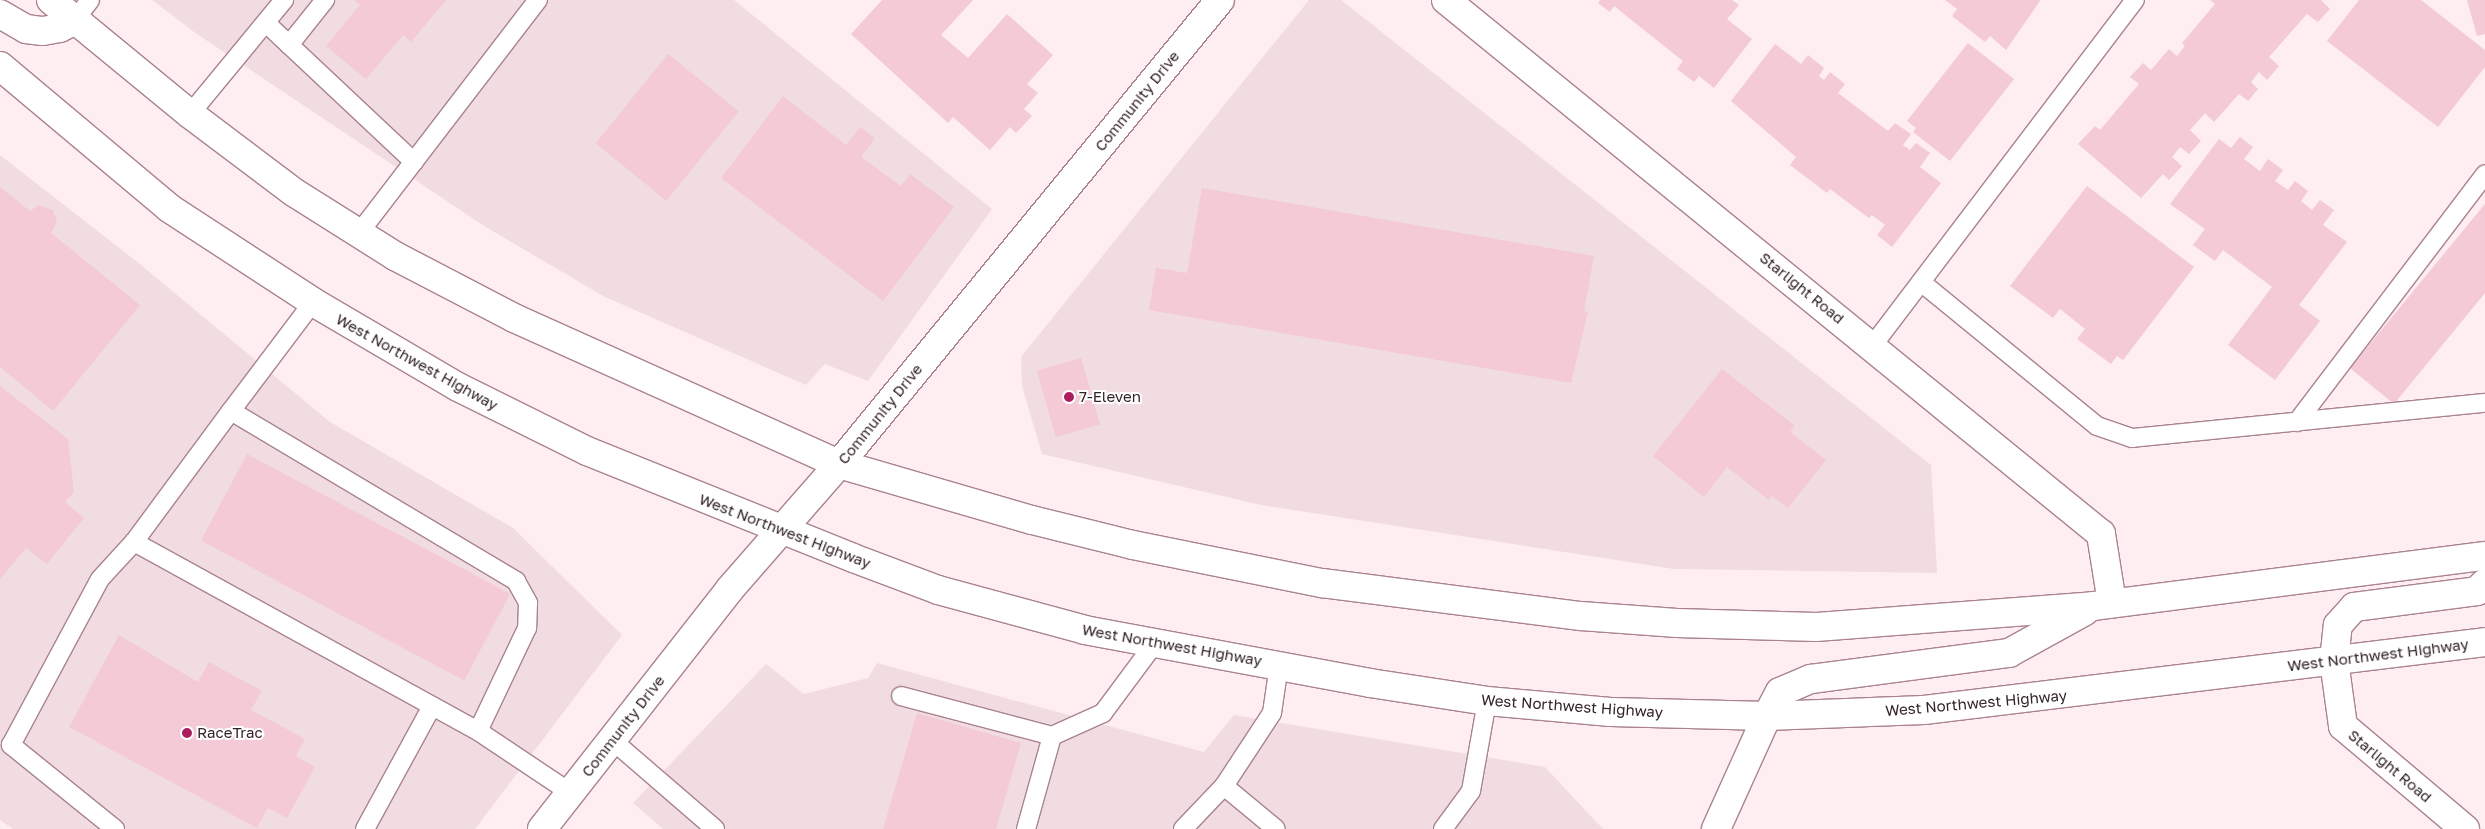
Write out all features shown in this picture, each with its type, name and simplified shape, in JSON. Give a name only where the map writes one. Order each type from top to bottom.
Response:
[{"type":"main road","points":[[51,0],[83,10],[190,114],[295,193],[395,256],[514,318],[839,464],[1032,520],[1223,565],[1322,583],[1581,616],[1678,623],[1816,627],[2103,605],[2485,556]]},
{"type":"main road","name":"Community Drive","points":[[549,826],[571,793],[730,589],[839,464],[1220,0]]},
{"type":"main road","name":"Starlight Road","points":[[1446,0],[1873,345],[2101,534],[2103,605]]},
{"type":"main road","points":[[0,14],[26,29],[43,31],[60,28],[83,10]]},
{"type":"main road","name":"West Northwest Highway","points":[[2,71],[169,208],[313,302],[458,387],[587,451],[938,590],[1085,630],[1279,665],[1370,684],[1487,701],[1611,712],[1767,716],[1924,710],[2485,642]]},
{"type":"main road","name":"Starlight Road","points":[[2465,829],[2343,726],[2334,661],[2338,625],[2354,606],[2477,592],[2485,583]]},
{"type":"main road","points":[[1716,829],[1767,716],[1780,692],[1811,679],[2009,653],[2103,605]]},
{"type":"lane","points":[[190,114],[284,0]]},
{"type":"lane","points":[[289,45],[325,0]]},
{"type":"lane","points":[[358,233],[538,0]]},
{"type":"lane","points":[[1873,345],[2135,0]]},
{"type":"lane","points":[[266,23],[414,162]]},
{"type":"lane","points":[[2297,422],[2485,174]]},
{"type":"lane","points":[[1921,282],[2097,426],[2132,438],[2485,403]]},
{"type":"lane","points":[[115,829],[6,741],[100,579],[134,542],[313,302]]},
{"type":"lane","points":[[231,411],[516,581],[528,603],[527,628],[478,731]]},
{"type":"lane","points":[[134,542],[478,731],[571,793]]},
{"type":"lane","points":[[901,696],[1052,736],[1103,714],[1155,643]]},
{"type":"lane","points":[[1183,829],[1224,786],[1272,713],[1279,665]]},
{"type":"lane","points":[[1443,829],[1471,791],[1487,701]]},
{"type":"lane","points":[[366,829],[432,706]]},
{"type":"lane","points":[[1026,829],[1052,736]]},
{"type":"lane","points":[[612,740],[715,829]]},
{"type":"lane","points":[[1224,786],[1276,829]]},
{"type":"shaded area","points":[[152,0],[734,0],[992,209],[868,381],[825,364],[806,385],[605,297],[484,226],[194,32]]},
{"type":"shaded area","points":[[1309,0],[1341,0],[1931,465],[1937,573],[1674,569],[1261,505],[1042,454],[1022,386],[1021,357]]},
{"type":"shaded area","points":[[0,155],[136,261],[330,422],[513,528],[622,635],[475,829],[13,829],[0,820]]},
{"type":"shaded area","points":[[877,663],[1204,752],[1234,715],[1545,767],[1603,829],[663,829],[633,803],[766,664],[804,694],[868,678]]},
{"type":"building","points":[[354,0],[446,0],[411,42],[403,35],[366,79],[326,46],[360,5]]},
{"type":"building","points":[[882,0],[973,0],[941,35],[968,58],[1007,14],[1053,55],[1027,84],[1038,93],[1024,109],[1032,116],[1016,133],[1010,127],[990,150],[953,117],[948,123],[851,34]]},
{"type":"building","points":[[1600,0],[1732,0],[1739,5],[1727,19],[1752,39],[1714,88],[1699,76],[1694,82],[1677,69],[1683,61],[1614,6],[1610,12],[1598,3]]},
{"type":"building","points":[[1945,0],[2040,1],[2006,50],[1990,36],[1985,42],[1952,16],[1957,9]]},
{"type":"building","points":[[2210,0],[2321,0],[2330,9],[2318,22],[2307,14],[2269,57],[2279,66],[2267,80],[2259,72],[2251,82],[2258,89],[2248,101],[2239,94],[2214,122],[2205,113],[2190,130],[2201,141],[2189,154],[2180,147],[2172,157],[2182,166],[2169,180],[2163,174],[2141,198],[2078,144],[2095,126],[2100,130],[2139,84],[2130,77],[2143,63],[2151,70],[2169,49],[2177,56],[2185,46],[2182,43],[2215,4]]},
{"type":"building","points":[[2359,0],[2421,0],[2485,50],[2485,67],[2438,127],[2327,41]]},
{"type":"building","points":[[2467,0],[2485,0],[2485,34],[2477,36]]},
{"type":"building","points":[[1968,43],[2014,79],[1950,161],[1913,132],[1916,128],[1907,121]]},
{"type":"building","points":[[1775,44],[1801,64],[1808,55],[1824,68],[1819,76],[1824,80],[1830,72],[1845,84],[1838,93],[1888,131],[1895,123],[1911,134],[1903,145],[1910,150],[1916,143],[1930,153],[1920,167],[1941,183],[1892,247],[1877,235],[1885,225],[1872,215],[1869,218],[1830,189],[1827,193],[1790,165],[1796,157],[1731,101]]},
{"type":"building","points":[[668,54],[739,111],[666,201],[596,143]]},
{"type":"building","points":[[783,96],[846,145],[860,127],[875,138],[861,157],[901,186],[910,174],[954,207],[883,301],[721,178]]},
{"type":"building","points":[[2240,137],[2253,147],[2244,159],[2260,171],[2268,159],[2283,170],[2275,181],[2288,190],[2295,181],[2308,191],[2301,201],[2312,210],[2320,200],[2334,210],[2323,225],[2347,242],[2299,305],[2320,321],[2275,380],[2228,345],[2272,287],[2223,250],[2215,261],[2193,245],[2205,229],[2170,204],[2219,139],[2231,148]]},
{"type":"building","points":[[2087,186],[2194,267],[2123,360],[2117,356],[2111,364],[2077,339],[2085,329],[2060,309],[2053,318],[2010,286]]},
{"type":"building","points":[[0,187],[30,211],[39,205],[53,210],[57,222],[51,233],[140,305],[53,411],[0,367]]},
{"type":"building","points":[[1202,188],[1594,256],[1584,311],[1588,312],[1571,383],[1149,310],[1156,268],[1187,273]]},
{"type":"building","points":[[2485,204],[2485,293],[2394,404],[2350,368]]},
{"type":"building","name":"7-Eleven","points":[[1081,358],[1100,424],[1056,437],[1037,371]]},
{"type":"building","points":[[1722,369],[1795,426],[1790,432],[1826,460],[1788,508],[1772,496],[1769,500],[1727,467],[1704,497],[1653,456]]},
{"type":"building","points":[[0,386],[68,439],[74,492],[65,502],[84,518],[47,564],[26,548],[0,579]]},
{"type":"building","points":[[247,454],[510,594],[464,680],[201,541]]},
{"type":"building","name":"RaceTrac","points":[[119,635],[198,682],[209,662],[262,691],[251,710],[305,739],[296,756],[315,767],[287,818],[268,808],[257,828],[69,727]]},
{"type":"building","points":[[917,713],[1021,743],[996,829],[883,829]]},
{"type":"place","name":"7-Eleven","points":[[1069,397]]},
{"type":"place","name":"RaceTrac","points":[[187,733]]}]
